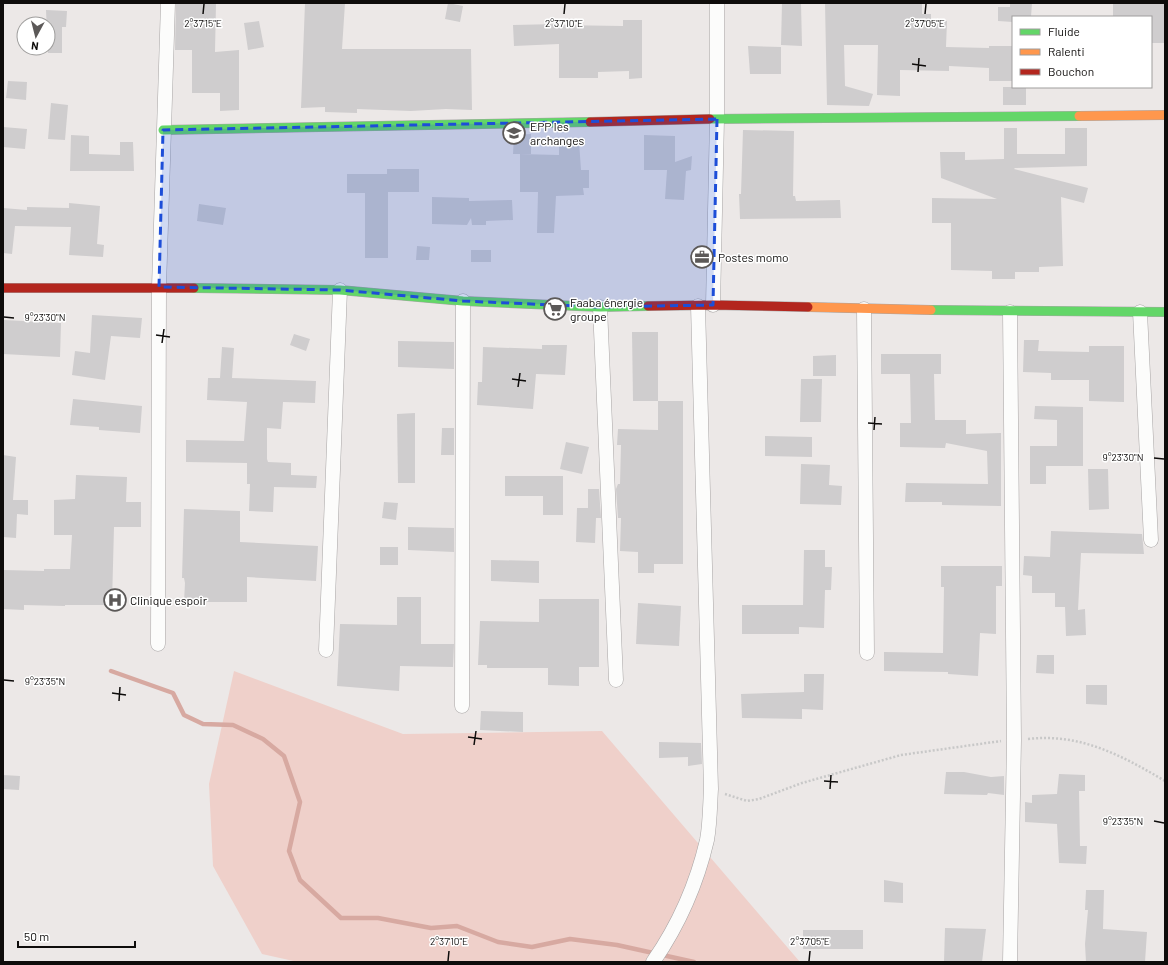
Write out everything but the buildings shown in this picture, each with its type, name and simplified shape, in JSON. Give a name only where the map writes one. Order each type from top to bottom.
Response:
[{"type":"street","points":[[158,644],[158,287],[168,3]]},
{"type":"street","points":[[713,305],[717,119],[716,3]]},
{"type":"street","points":[[164,130],[717,119],[1165,115]]},
{"type":"street","points":[[3,288],[158,287],[340,290],[463,301],[600,307],[713,305],[1010,312],[1165,312]]},
{"type":"street","points":[[326,650],[340,290]]},
{"type":"street","points":[[462,706],[463,301]]},
{"type":"street","points":[[653,962],[669,938],[692,888],[707,839],[711,788],[698,306]]},
{"type":"street","points":[[600,307],[616,680]]},
{"type":"street","points":[[864,309],[866,653]]},
{"type":"street","points":[[1010,312],[1014,740],[1010,962]]},
{"type":"street","points":[[1140,312],[1152,540]]},
{"type":"path","points":[[711,788],[747,801],[759,799],[802,784],[900,756],[1036,738],[1077,740],[1108,750],[1165,781]]},
{"type":"highlighted area","points":[[717,119],[713,305],[600,307],[463,301],[340,290],[159,287],[163,130]]},
{"type":"shaded area","points":[[234,671],[403,734],[602,731],[800,962],[298,962],[262,954],[213,866],[209,784]]},
{"type":"waterway","points":[[111,671],[173,693],[184,715],[203,724],[233,725],[263,739],[284,756],[300,802],[289,851],[300,880],[341,918],[378,918],[431,928],[457,926],[498,942],[532,947],[570,939],[617,945],[694,962]]},
{"type":"traffic: fast","points":[[710,119],[1079,116]]},
{"type":"traffic: fast","points":[[163,130],[590,122]]},
{"type":"traffic: fast","points":[[194,288],[340,290],[463,301],[600,307],[648,306]]},
{"type":"traffic: fast","points":[[931,310],[1165,312]]},
{"type":"traffic: slow","points":[[1079,116],[1165,115]]},
{"type":"traffic: slow","points":[[808,307],[931,310]]},
{"type":"traffic: jam","points":[[590,122],[710,119]]},
{"type":"traffic: jam","points":[[3,288],[194,288]]},
{"type":"traffic: jam","points":[[648,306],[713,305],[808,307]]},
{"type":"place","name":"EPP les archanges","points":[[514,133]]},
{"type":"place","name":"Postes momo","points":[[702,257]]},
{"type":"place","name":"Faaba énergie groupe","points":[[555,309]]},
{"type":"place","name":"Clinique espoir","points":[[115,600]]}]
